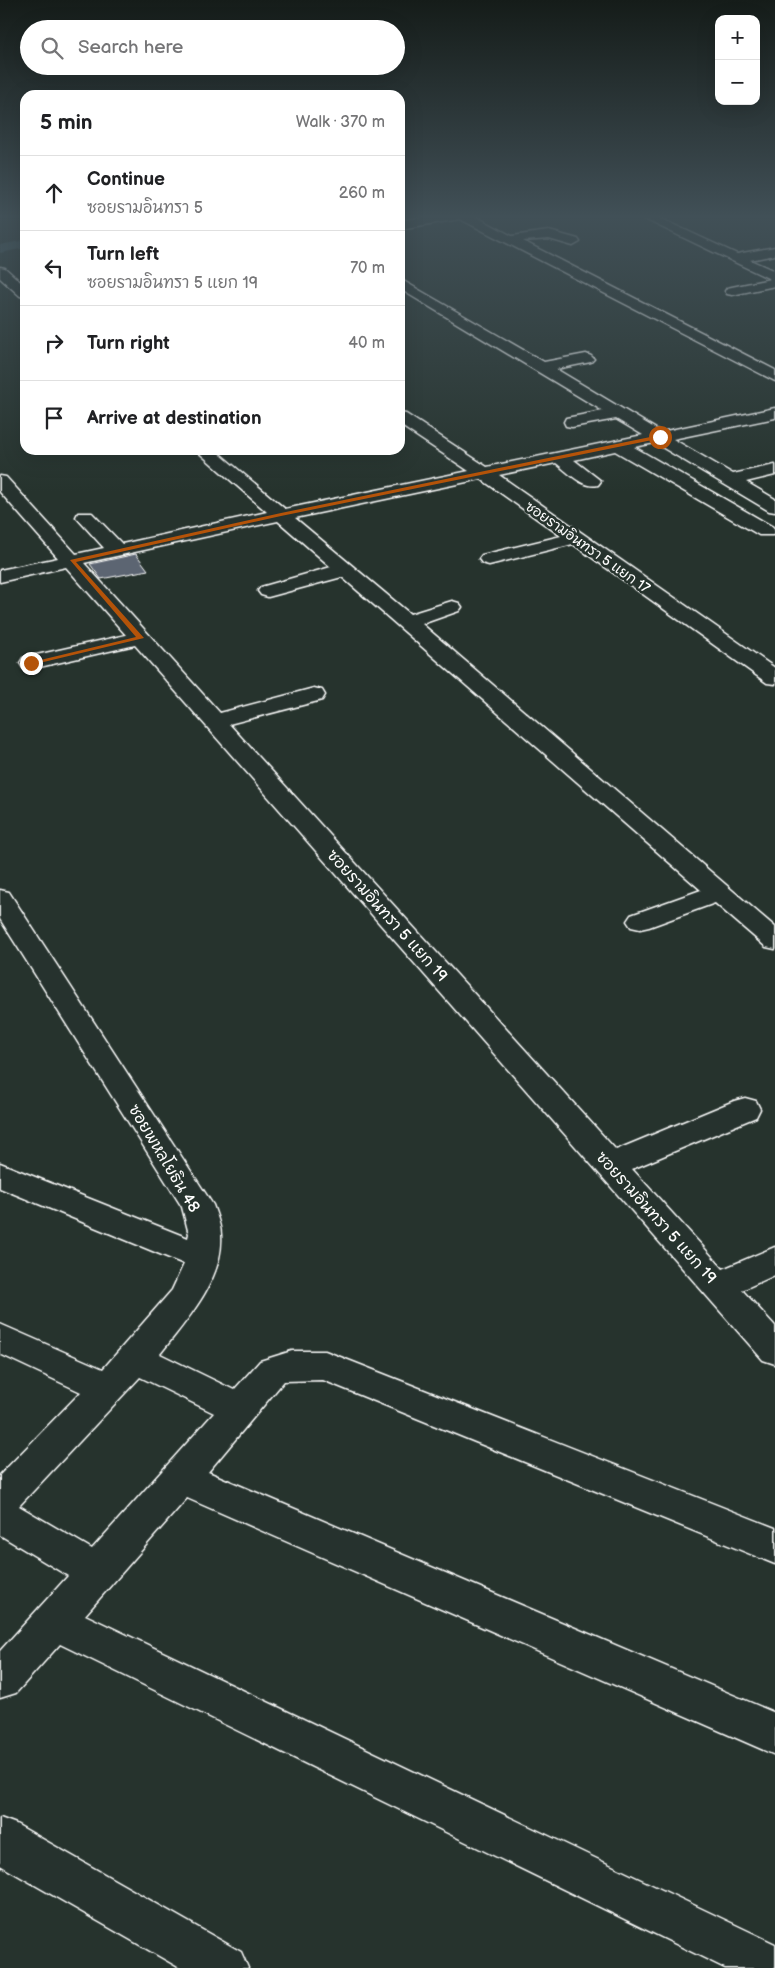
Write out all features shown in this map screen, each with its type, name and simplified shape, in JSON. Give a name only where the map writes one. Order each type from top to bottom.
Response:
[{"type":"street","points":[[443,308],[775,506]]},
{"type":"street","points":[[641,308],[775,376]]},
{"type":"street","points":[[543,367],[586,359]]},
{"type":"street","points":[[572,422],[620,413]]},
{"type":"street","points":[[0,576],[49,573],[72,561],[281,514],[775,413]]},
{"type":"street","name":"ซอยรามอินทรา 5 แยก 17","points":[[409,432],[484,474],[775,678]]},
{"type":"street","points":[[619,446],[766,531]]},
{"type":"street","points":[[211,455],[775,941]]},
{"type":"street","points":[[560,458],[592,480]]},
{"type":"street","points":[[731,480],[775,470]]},
{"type":"street","name":"ซอยรามอินทรา 5 แยก 19","points":[[0,481],[775,1350]]},
{"type":"street","points":[[85,517],[118,551]]},
{"type":"street","points":[[489,560],[576,538]]},
{"type":"street","points":[[268,591],[344,570]]},
{"type":"street","points":[[407,622],[452,607]]},
{"type":"street","points":[[31,663],[140,638]]},
{"type":"street","points":[[748,659],[775,652]]},
{"type":"street","points":[[214,721],[314,695]]},
{"type":"street","points":[[640,921],[719,893]]},
{"type":"street","name":"ซอยพหลโยธิน 48","points":[[0,898],[197,1206],[205,1234],[203,1258],[185,1298],[136,1358],[0,1500]]},
{"type":"street","points":[[611,1165],[745,1110]]},
{"type":"street","points":[[0,1175],[203,1258]]},
{"type":"street","points":[[718,1286],[775,1260]]},
{"type":"street","points":[[0,1338],[108,1388]]},
{"type":"street","points":[[136,1358],[239,1409]]},
{"type":"street","points":[[2,1679],[55,1621],[272,1371],[284,1365],[326,1366],[775,1546]]},
{"type":"street","points":[[180,1478],[775,1734]]},
{"type":"street","points":[[0,1515],[97,1573]]},
{"type":"street","points":[[55,1621],[775,1968]]},
{"type":"street","points":[[0,1840],[225,1968]]},
{"type":"building","points":[[136,554],[148,570],[101,579],[90,564]]},
{"type":"route","points":[[31,663],[140,638],[72,561],[281,514],[660,437]]}]
